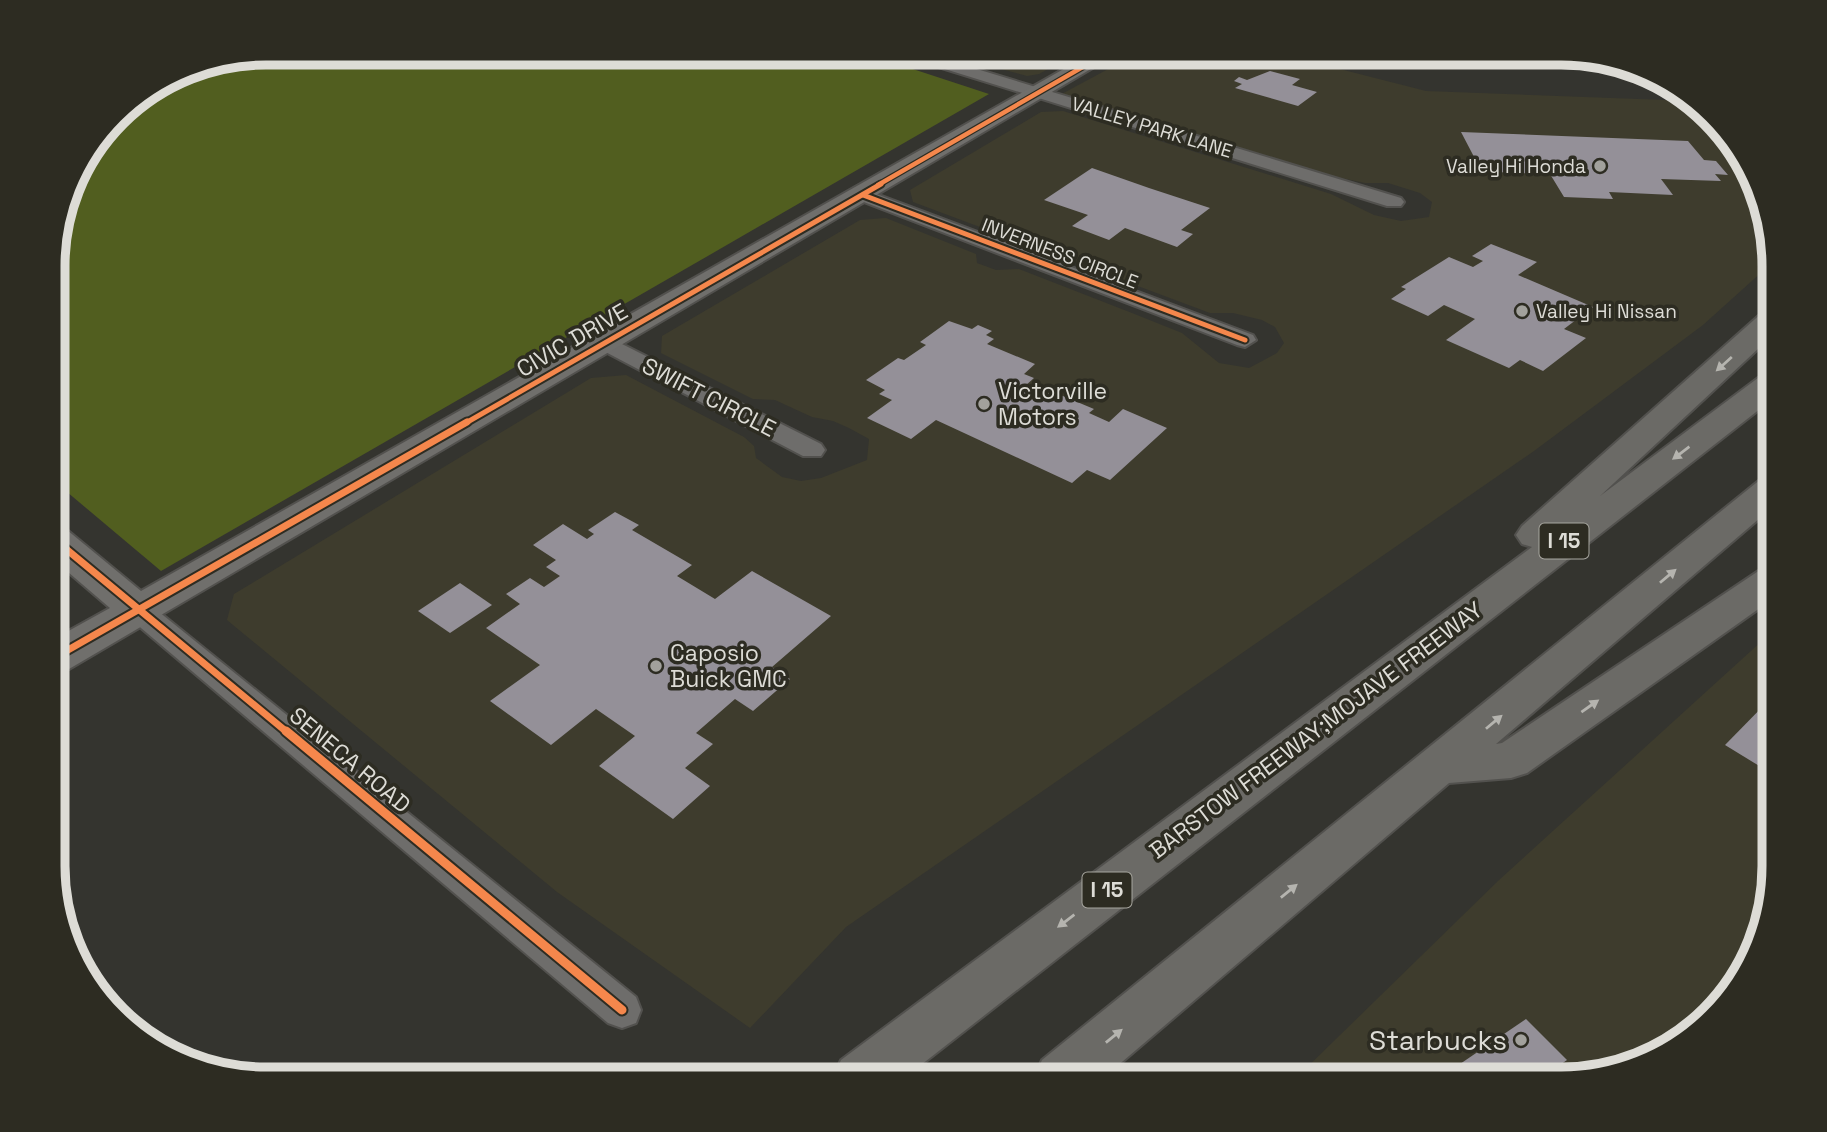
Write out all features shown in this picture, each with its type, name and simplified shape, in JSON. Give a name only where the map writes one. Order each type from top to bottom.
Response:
[{"type":"highway","points":[[1354,701],[1762,329]]},
{"type":"highway","name":"BARSTOW FREEWAY;MOJAVE FREEWAY","points":[[876,1067],[1762,391]]},
{"type":"highway","points":[[1076,1067],[1762,497]]},
{"type":"highway","points":[[1441,766],[1511,760],[1762,587]]},
{"type":"street","name":"VALLEY PARK LANE","points":[[951,65],[1394,202]]},
{"type":"street","name":"CIVIC DRIVE","points":[[65,651],[606,343],[1085,65]]},
{"type":"street","name":"INVERNESS CIRCLE","points":[[863,195],[1245,340]]},
{"type":"street","name":"SWIFT CIRCLE","points":[[606,343],[813,450]]},
{"type":"street","name":"SENECA ROAD","points":[[65,548],[622,1010]]},
{"type":"shaded area","points":[[986,65],[1055,65],[1039,74],[1027,76]]},
{"type":"shaded area","points":[[1116,65],[1324,65],[1426,91],[1675,100],[1704,123],[1721,143],[1742,177],[1758,226],[1762,272],[1703,325],[1534,451],[846,927],[750,1028],[557,892],[227,620],[234,594],[591,378],[626,375],[744,437],[754,446],[756,458],[782,477],[801,481],[821,478],[867,460],[869,439],[849,428],[833,421],[812,417],[775,400],[753,399],[661,353],[662,336],[860,220],[886,218],[976,254],[977,263],[996,270],[1019,269],[1132,313],[1182,333],[1219,363],[1249,368],[1277,353],[1284,343],[1275,327],[1262,320],[1233,313],[1210,313],[913,202],[910,190],[1041,112],[1063,111],[1331,194],[1374,215],[1401,221],[1429,217],[1432,202],[1420,193],[1388,183],[1365,183],[1294,168],[1058,96]]},
{"type":"shaded area","points":[[1762,641],[1762,880],[1758,906],[1742,955],[1721,989],[1704,1009],[1684,1026],[1650,1047],[1626,1057],[1575,1067],[1307,1067],[1498,881]]},
{"type":"green space","points":[[265,65],[901,65],[989,94],[161,571],[65,490],[65,265],[66,239],[75,201],[92,165],[115,133],[133,115],[177,85],[201,75],[239,66]]},
{"type":"building","points":[[1270,71],[1300,79],[1292,85],[1317,92],[1298,106],[1235,88],[1242,84],[1234,81],[1239,77],[1247,80]]},
{"type":"building","name":"Valley Hi Honda","points":[[1461,132],[1688,141],[1704,160],[1716,161],[1728,175],[1715,174],[1721,181],[1661,179],[1673,195],[1609,192],[1613,199],[1564,197],[1550,174],[1483,174]]},
{"type":"building","points":[[1092,168],[1210,208],[1181,230],[1193,234],[1177,247],[1125,228],[1109,240],[1072,226],[1088,215],[1044,200]]},
{"type":"building","name":"Valley Hi Nissan","points":[[1491,244],[1537,262],[1518,275],[1593,307],[1564,329],[1586,338],[1543,371],[1520,360],[1509,368],[1446,340],[1475,319],[1444,305],[1428,316],[1391,299],[1406,289],[1401,287],[1449,257],[1473,267],[1483,261],[1472,256]]},
{"type":"building","name":"Victorville Motors","points":[[949,321],[972,329],[978,325],[992,331],[986,335],[994,339],[987,344],[1035,364],[1024,374],[1034,378],[1025,386],[1047,395],[1051,391],[1094,409],[1089,413],[1109,422],[1123,409],[1167,428],[1110,480],[1087,470],[1072,483],[936,420],[911,439],[867,418],[892,400],[879,394],[885,390],[866,380],[898,358],[904,360],[926,345],[920,342]]},
{"type":"building","name":"Caposio Buick GMC","points":[[615,512],[639,525],[632,530],[692,565],[677,576],[715,599],[752,571],[831,616],[772,667],[790,679],[753,711],[735,699],[696,733],[713,744],[685,768],[710,786],[673,819],[599,766],[635,736],[596,709],[551,745],[490,701],[540,665],[486,628],[520,604],[506,594],[530,578],[544,587],[560,576],[546,567],[556,560],[533,545],[563,524],[587,539],[594,534],[588,530]]},
{"type":"building","points":[[460,583],[492,605],[450,633],[418,611]]},
{"type":"building","points":[[1762,707],[1762,768],[1725,745]]},
{"type":"building","name":"Starbucks","points":[[1526,1019],[1567,1060],[1557,1067],[1456,1067]]},
{"type":"cycle path","points":[[65,652],[1086,65]]},
{"type":"cycle path","points":[[863,195],[1245,340]]},
{"type":"cycle path","points":[[65,548],[622,1010]]},
{"type":"place","name":"Valley Hi Honda","points":[[1600,166]]},
{"type":"place","name":"Valley Hi Nissan","points":[[1522,311]]},
{"type":"place","name":"Victorville Motors","points":[[984,404]]},
{"type":"place","name":"Caposio Buick GMC","points":[[656,666]]},
{"type":"place","name":"Starbucks","points":[[1521,1040]]}]
